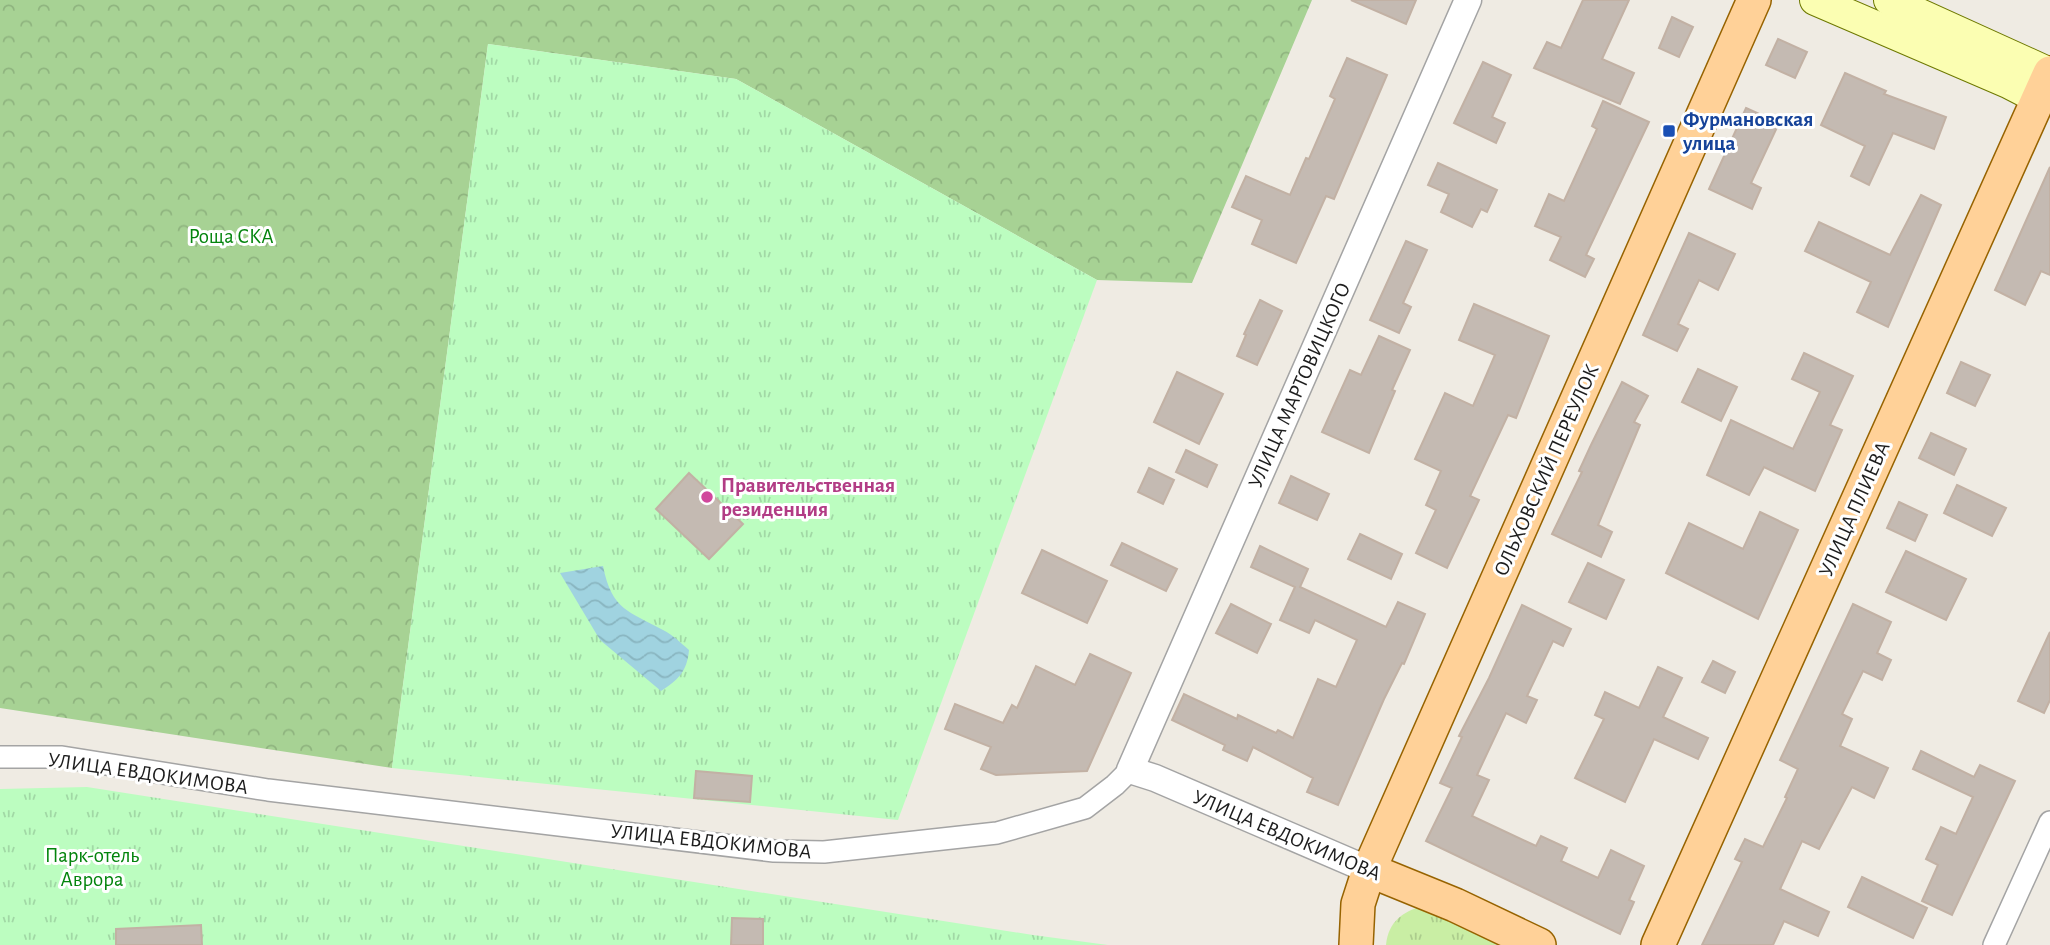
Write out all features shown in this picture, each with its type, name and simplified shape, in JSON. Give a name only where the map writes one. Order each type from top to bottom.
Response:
[{"type":"main road","name":"ОЛЬХОВСКИЙ ПЕРЕУЛОК","points":[[1356,945],[1358,904],[1369,870],[1754,0]]},
{"type":"main road","points":[[1815,0],[2008,83],[2047,88]]},
{"type":"main road","points":[[1889,0],[2047,88]]},
{"type":"main road","name":"УЛИЦА ПЛИЕВА","points":[[1658,945],[2047,88]]},
{"type":"main road","name":"УЛИЦА ЕВДОКИМОВА","points":[[1369,870],[1455,905],[1539,945]]},
{"type":"street","name":"УЛИЦА МАРТОВИЦКОГО","points":[[1130,770],[1468,0]]},
{"type":"street","name":"УЛИЦА ЕВДОКИМОВА","points":[[0,757],[62,757],[268,790],[774,851],[824,852],[997,833],[1044,822],[1085,808],[1130,770],[1369,870]]},
{"type":"street","points":[[1994,945],[2050,822]]},
{"type":"green space","name":"Роща СКА","points":[[0,0],[1312,0],[1192,283],[1097,280],[736,79],[488,44],[392,768],[0,708]]},
{"type":"green space","points":[[488,44],[736,79],[1097,280],[898,820],[392,768]]},
{"type":"green space","name":"Парк-отель Аврора","points":[[87,787],[1108,945],[0,945],[0,789]]},
{"type":"green space","points":[[1423,906],[1516,945],[1386,945],[1393,924],[1403,914]]},
{"type":"water","points":[[603,566],[611,592],[624,608],[670,634],[689,650],[681,675],[661,691],[600,640],[560,573]]},
{"type":"building","points":[[1351,0],[1416,0],[1406,24]]},
{"type":"building","points":[[1583,0],[1629,0],[1602,59],[1634,73],[1620,104],[1534,68],[1547,42],[1561,48]]},
{"type":"building","points":[[1672,17],[1693,27],[1679,57],[1659,48]]},
{"type":"building","points":[[1778,39],[1807,52],[1795,78],[1766,65]]},
{"type":"building","points":[[1347,58],[1387,75],[1334,199],[1326,196],[1296,263],[1252,244],[1262,220],[1232,207],[1246,176],[1290,195],[1335,99],[1330,96]]},
{"type":"building","points":[[1483,62],[1511,75],[1492,117],[1505,123],[1496,143],[1454,123]]},
{"type":"building","points":[[1845,73],[1886,91],[1884,94],[1946,117],[1934,149],[1893,133],[1869,185],[1851,176],[1865,146],[1821,125]]},
{"type":"building","points":[[1603,101],[1649,122],[1586,255],[1594,259],[1585,277],[1550,260],[1561,237],[1535,226],[1549,194],[1564,201],[1597,129],[1592,126]]},
{"type":"building","points":[[1746,108],[1779,123],[1751,183],[1761,188],[1752,209],[1709,189]]},
{"type":"building","points":[[1438,163],[1497,190],[1487,212],[1481,209],[1472,227],[1441,212],[1449,194],[1428,185]]},
{"type":"building","points":[[2050,167],[2050,275],[2041,271],[2025,305],[1995,290]]},
{"type":"building","points":[[1921,195],[1941,205],[1888,327],[1857,312],[1871,282],[1805,251],[1819,222],[1890,255]]},
{"type":"building","points":[[1689,233],[1735,254],[1718,290],[1699,280],[1678,324],[1688,329],[1677,351],[1643,335]]},
{"type":"building","points":[[1406,241],[1427,250],[1403,303],[1411,307],[1399,333],[1370,320]]},
{"type":"building","points":[[1260,300],[1282,311],[1257,365],[1237,356]]},
{"type":"building","points":[[1474,304],[1549,336],[1516,418],[1508,415],[1470,496],[1479,500],[1447,568],[1416,553],[1436,510],[1426,505],[1441,471],[1415,459],[1445,393],[1473,406],[1495,355],[1459,340]]},
{"type":"building","points":[[1379,336],[1410,350],[1369,453],[1322,432],[1350,370],[1361,375]]},
{"type":"building","points":[[1804,353],[1853,376],[1830,425],[1842,430],[1815,491],[1764,467],[1749,495],[1707,475],[1731,420],[1793,449],[1820,392],[1792,379]]},
{"type":"building","points":[[1961,362],[1990,375],[1975,406],[1947,393]]},
{"type":"building","points":[[1698,369],[1737,387],[1721,421],[1682,402]]},
{"type":"building","points":[[1177,372],[1223,394],[1199,444],[1154,422]]},
{"type":"building","points":[[1622,382],[1648,396],[1634,422],[1640,425],[1598,525],[1612,532],[1601,557],[1552,534]]},
{"type":"building","points":[[1931,433],[1966,449],[1954,475],[1919,458]]},
{"type":"building","points":[[1186,450],[1217,465],[1207,487],[1176,472]]},
{"type":"building","points":[[1149,468],[1174,480],[1163,504],[1138,492]]},
{"type":"building","points":[[689,473],[743,524],[709,559],[656,509]]},
{"type":"building","points":[[1291,476],[1329,494],[1317,520],[1279,503]]},
{"type":"building","points":[[1957,485],[2006,508],[1992,536],[1944,513]]},
{"type":"building","points":[[1899,502],[1927,515],[1915,541],[1887,528]]},
{"type":"building","points":[[1760,512],[1798,530],[1758,619],[1666,573],[1689,523],[1743,549]]},
{"type":"building","points":[[1360,534],[1402,554],[1391,579],[1348,559]]},
{"type":"building","points":[[1122,543],[1177,569],[1166,591],[1111,565]]},
{"type":"building","points":[[1260,546],[1308,569],[1300,587],[1386,627],[1398,602],[1425,614],[1338,805],[1307,792],[1313,778],[1253,747],[1247,761],[1223,750],[1225,745],[1172,720],[1184,694],[1237,719],[1238,715],[1293,738],[1318,679],[1336,687],[1357,640],[1315,620],[1309,633],[1280,620],[1295,587],[1251,567]]},
{"type":"building","points":[[1042,550],[1107,581],[1087,623],[1022,593]]},
{"type":"building","points":[[1906,551],[1966,579],[1946,620],[1886,592]]},
{"type":"building","points":[[1588,563],[1624,580],[1606,619],[1569,602]]},
{"type":"building","points":[[1231,604],[1271,624],[1257,653],[1216,633]]},
{"type":"building","points":[[1853,604],[1891,622],[1877,653],[1891,660],[1882,680],[1863,671],[1842,714],[1852,719],[1840,746],[1888,768],[1874,798],[1852,787],[1819,849],[1802,841],[1780,889],[1829,912],[1818,936],[1784,921],[1773,945],[1702,945],[1742,862],[1735,859],[1745,839],[1763,847],[1787,798],[1785,797],[1798,769],[1780,760]]},
{"type":"building","points":[[1522,605],[1571,629],[1563,646],[1553,641],[1527,696],[1537,700],[1526,723],[1506,713],[1477,775],[1489,780],[1472,816],[1536,846],[1541,836],[1567,848],[1561,861],[1598,878],[1611,850],[1644,866],[1629,900],[1634,902],[1620,934],[1426,841],[1452,788],[1440,783],[1462,737],[1459,736]]},
{"type":"building","points":[[2050,632],[2050,700],[2044,713],[2018,701]]},
{"type":"building","points":[[1090,654],[1131,673],[1087,771],[996,775],[981,769],[991,747],[945,729],[955,704],[1003,723],[1012,705],[1017,708],[1036,666],[1075,685]]},
{"type":"building","points":[[1713,661],[1735,672],[1725,693],[1702,682]]},
{"type":"building","points":[[1658,667],[1682,678],[1663,717],[1708,738],[1698,759],[1654,739],[1625,802],[1575,778],[1604,719],[1595,715],[1605,692],[1639,708]]},
{"type":"building","points":[[1921,751],[1974,777],[1980,765],[2015,781],[1952,915],[1922,901],[1938,865],[1926,859],[1941,827],[1956,834],[1973,797],[1913,769]]},
{"type":"building","points":[[696,771],[752,776],[750,802],[694,798]]},
{"type":"building","points":[[1862,877],[1927,908],[1913,938],[1848,907]]},
{"type":"building","points":[[732,918],[763,919],[763,945],[731,945]]},
{"type":"building","points":[[201,925],[202,945],[116,945],[116,929]]},
{"type":"place","name":"Фурмановская улица","points":[[1669,131]]},
{"type":"place","name":"Правительственная резиденция","points":[[707,497]]}]
